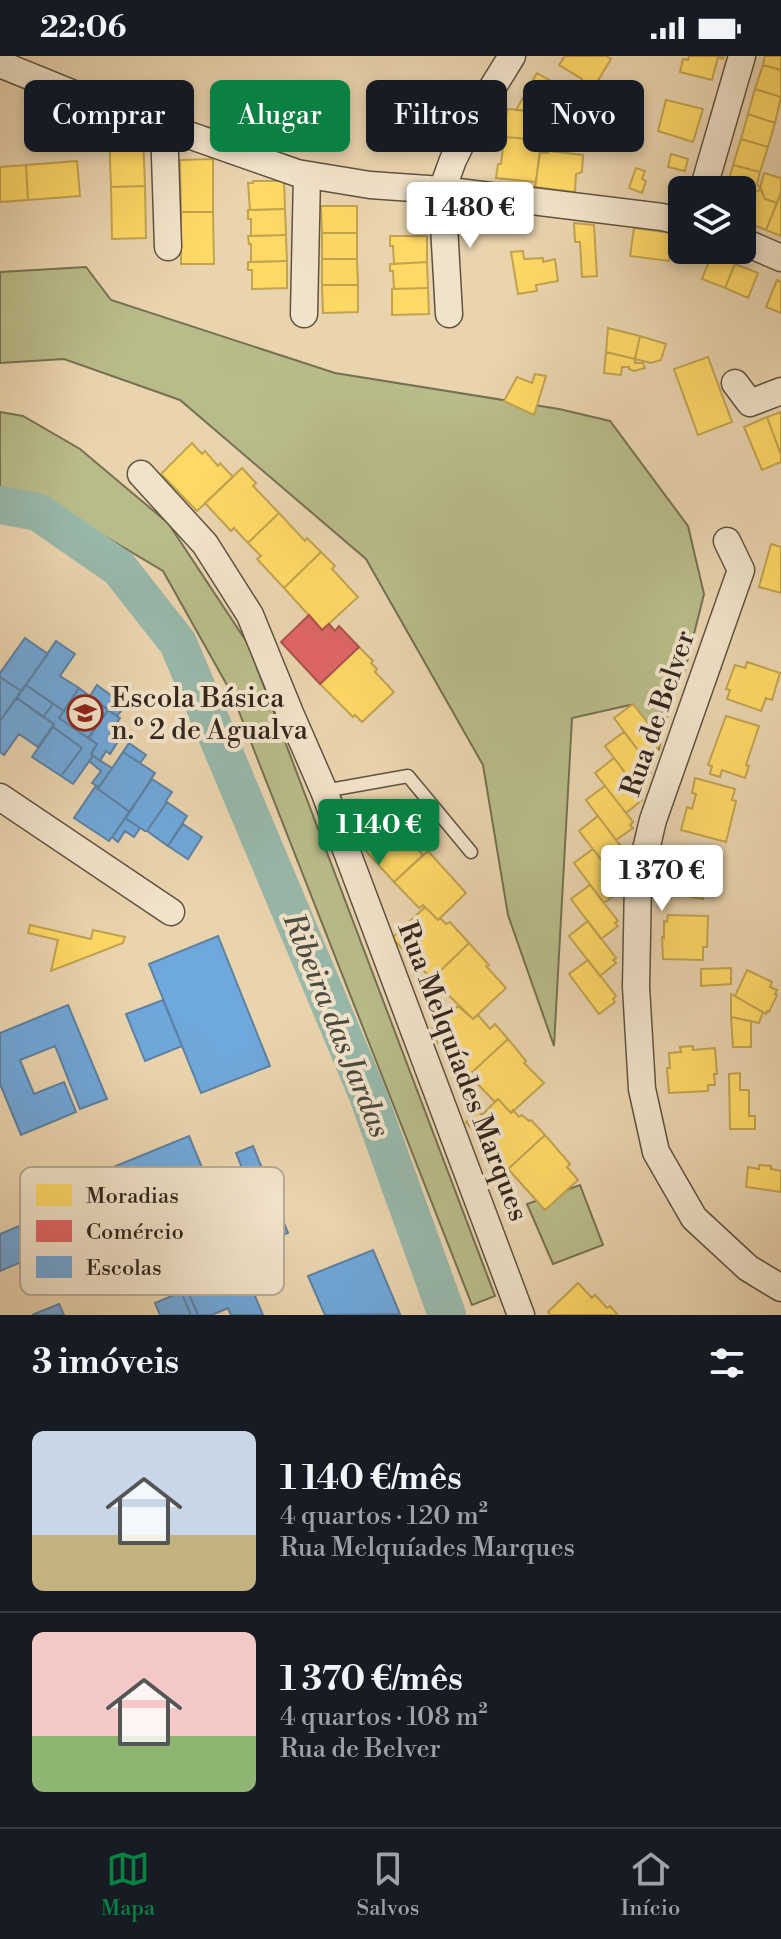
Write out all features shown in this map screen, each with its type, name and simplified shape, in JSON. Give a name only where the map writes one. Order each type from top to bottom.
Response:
[{"type":"street","points":[[449,314],[442,190],[473,119],[512,56]]},
{"type":"street","points":[[707,176],[742,56]]},
{"type":"street","points":[[0,64],[39,80]]},
{"type":"street","points":[[194,137],[307,175],[668,218]]},
{"type":"street","points":[[165,152],[168,247]]},
{"type":"street","points":[[304,314],[307,175]]},
{"type":"street","points":[[756,247],[781,258]]},
{"type":"street","points":[[735,383],[750,403],[781,391]]},
{"type":"street","name":"Rua Melquíades Marques","points":[[141,474],[205,544],[250,615],[324,791],[521,1315]]},
{"type":"street","name":"Rua de Belver","points":[[727,541],[741,570],[653,820],[638,883],[636,987],[642,1089],[656,1152],[694,1218],[748,1268],[781,1288]]},
{"type":"street","points":[[0,797],[171,912]]},
{"type":"lane","points":[[324,791],[408,776],[471,852]]},
{"type":"green space","points":[[86,267],[111,300],[335,373],[559,409],[610,421],[688,526],[704,594],[685,670],[671,700],[659,749],[630,705],[572,718],[554,1046],[508,915],[483,765],[366,559],[180,400],[64,359],[0,363],[0,272]]},
{"type":"green space","points":[[0,412],[23,416],[80,449],[168,523],[248,644],[495,1296],[472,1305],[232,694],[163,571],[67,514],[0,489]]},
{"type":"green space","points":[[580,1185],[603,1245],[553,1264],[527,1204]]},
{"type":"building: Moradias","points":[[565,56],[606,56],[611,59],[598,80],[582,80],[559,65]]},
{"type":"building: Moradias","points":[[689,56],[724,56],[723,59],[718,57],[712,80],[680,72],[683,59],[688,60]]},
{"type":"building: Moradias","points":[[765,56],[781,56],[781,70],[763,65]]},
{"type":"building: Moradias","points":[[763,65],[781,70],[781,97],[755,89]]},
{"type":"building: Moradias","points":[[537,73],[549,80],[533,80]]},
{"type":"building: Moradias","points":[[755,89],[781,97],[775,123],[748,114]]},
{"type":"building: Moradias","points":[[523,98],[523,110],[516,110]]},
{"type":"building: Moradias","points":[[666,100],[703,109],[693,142],[658,131]]},
{"type":"building: Moradias","points":[[507,109],[523,110],[523,139],[507,137]]},
{"type":"building: Moradias","points":[[748,114],[775,123],[768,147],[741,139]]},
{"type":"building: Moradias","points":[[507,137],[523,139],[523,152],[540,152],[536,182],[496,178],[498,164],[501,164],[502,152],[507,152]]},
{"type":"building: Moradias","points":[[741,139],[768,147],[760,172],[733,165]]},
{"type":"building: Moradias","points":[[110,152],[144,152],[145,186],[111,187]]},
{"type":"building: Moradias","points":[[540,153],[583,155],[582,172],[576,174],[575,192],[535,187]]},
{"type":"building: Moradias","points":[[671,154],[688,159],[685,171],[668,167]]},
{"type":"building: Moradias","points":[[213,159],[213,212],[181,212],[180,160]]},
{"type":"building: Moradias","points":[[77,161],[80,196],[28,200],[26,165]]},
{"type":"building: Moradias","points":[[26,165],[28,200],[0,202],[0,167]]},
{"type":"building: Moradias","points":[[733,165],[760,172],[757,184],[761,189],[756,192],[756,176],[730,176]]},
{"type":"building: Moradias","points":[[636,168],[645,171],[642,193],[629,188]]},
{"type":"building: Moradias","points":[[764,173],[781,178],[777,203],[765,199],[760,188]]},
{"type":"building: Moradias","points":[[284,181],[285,209],[250,210],[248,183]]},
{"type":"building: Moradias","points":[[145,186],[146,238],[112,239],[111,187]]},
{"type":"building: Moradias","points":[[761,189],[765,199],[777,203],[766,230],[756,226],[756,192]]},
{"type":"building: Moradias","points":[[781,192],[781,236],[766,230]]},
{"type":"building: Moradias","points":[[321,206],[357,206],[357,233],[322,233]]},
{"type":"building: Moradias","points":[[285,209],[286,235],[251,236],[248,210]]},
{"type":"building: Moradias","points":[[181,212],[213,212],[214,264],[181,264]]},
{"type":"building: Moradias","points":[[574,223],[594,225],[597,276],[582,277],[580,242],[575,242]]},
{"type":"building: Moradias","points":[[634,228],[668,232],[668,261],[630,256]]},
{"type":"building: Moradias","points":[[322,233],[357,233],[357,259],[322,259]]},
{"type":"building: Moradias","points":[[286,235],[287,261],[251,262],[248,236]]},
{"type":"building: Moradias","points":[[390,236],[427,236],[427,262],[394,264]]},
{"type":"building: Moradias","points":[[523,251],[524,259],[543,258],[543,262],[555,259],[558,281],[536,285],[537,291],[518,294],[511,252]]},
{"type":"building: Moradias","points":[[322,259],[357,259],[358,285],[322,285]]},
{"type":"building: Moradias","points":[[287,261],[287,288],[252,289],[252,270],[248,270],[248,262]]},
{"type":"building: Moradias","points":[[427,262],[428,288],[394,289],[390,264]]},
{"type":"building: Moradias","points":[[708,264],[735,264],[725,288],[702,279]]},
{"type":"building: Moradias","points":[[735,264],[758,273],[748,298],[725,288]]},
{"type":"building: Moradias","points":[[777,280],[781,282],[781,313],[766,307]]},
{"type":"building: Moradias","points":[[322,285],[358,285],[358,312],[323,313]]},
{"type":"building: Moradias","points":[[428,288],[429,314],[392,315],[392,289]]},
{"type":"building: Moradias","points":[[608,328],[640,336],[635,359],[606,352]]},
{"type":"building: Moradias","points":[[640,336],[666,344],[661,360],[651,363],[635,359]]},
{"type":"building: Moradias","points":[[606,352],[635,359],[635,363],[643,363],[645,368],[634,371],[622,367],[621,375],[604,373]]},
{"type":"building: Moradias","points":[[708,357],[732,422],[698,435],[674,369]]},
{"type":"building: Moradias","points":[[535,374],[546,376],[534,415],[504,401],[517,377],[532,383]]},
{"type":"building: Moradias","points":[[781,412],[781,455],[767,417]]},
{"type":"building: Moradias","points":[[767,417],[781,462],[762,470],[744,427]]},
{"type":"building: Moradias","points":[[192,443],[202,454],[205,451],[218,466],[220,463],[233,477],[197,511],[161,474]]},
{"type":"building: Moradias","points":[[242,468],[256,483],[253,486],[279,513],[248,543],[234,528],[231,531],[205,503]]},
{"type":"building: Moradias","points":[[279,513],[305,541],[307,538],[321,552],[284,588],[257,559],[261,556],[248,543]]},
{"type":"building: Moradias","points":[[771,544],[781,547],[781,593],[759,587]]},
{"type":"building: Moradias","points":[[321,552],[358,597],[322,630],[284,588]]},
{"type":"building: Moradias","points":[[359,647],[373,661],[371,663],[377,669],[375,672],[394,692],[362,722],[320,684]]},
{"type":"building: Moradias","points":[[747,662],[780,673],[772,700],[766,698],[761,711],[727,699],[730,690],[726,689],[735,665],[745,668]]},
{"type":"building: Moradias","points":[[633,704],[661,740],[658,743],[660,746],[644,758],[614,718]]},
{"type":"building: Moradias","points":[[726,716],[759,726],[746,765],[749,766],[745,778],[722,770],[720,777],[710,774],[712,766],[708,765]]},
{"type":"building: Moradias","points":[[624,732],[652,768],[651,773],[635,786],[605,746]]},
{"type":"building: Moradias","points":[[614,758],[642,795],[639,797],[642,800],[626,813],[595,773]]},
{"type":"building: Moradias","points":[[695,778],[735,789],[732,800],[736,801],[726,842],[681,830],[687,807],[692,809],[696,794],[692,793]]},
{"type":"building: Moradias","points":[[605,786],[633,822],[630,825],[633,828],[616,840],[586,800]]},
{"type":"building: Moradias","points":[[386,814],[423,855],[394,882],[357,841]]},
{"type":"building: Moradias","points":[[598,816],[626,853],[623,855],[626,858],[610,871],[579,831]]},
{"type":"building: Moradias","points":[[677,847],[711,853],[703,899],[669,893]]},
{"type":"building: Moradias","points":[[593,849],[621,885],[618,888],[620,891],[604,903],[574,863]]},
{"type":"building: Moradias","points":[[428,851],[466,893],[438,920],[423,905],[419,908],[394,882]]},
{"type":"building: Moradias","points":[[590,885],[618,921],[615,923],[618,926],[601,939],[571,899]]},
{"type":"building: Moradias","points":[[425,907],[438,920],[440,918],[446,924],[450,922],[469,943],[432,979],[392,938]]},
{"type":"building: Moradias","points":[[668,915],[708,916],[707,947],[703,947],[703,960],[663,959],[662,937]]},
{"type":"building: Moradias","points":[[588,921],[616,958],[613,960],[616,963],[600,976],[569,936]]},
{"type":"building: Moradias","points":[[30,925],[91,939],[93,930],[125,937],[123,943],[51,971],[58,940],[28,933]]},
{"type":"building: Moradias","points":[[469,943],[506,988],[473,1019],[432,979]]},
{"type":"building: Moradias","points":[[588,960],[616,996],[613,999],[615,1002],[599,1014],[569,974]]},
{"type":"building: Moradias","points":[[731,968],[731,984],[701,986],[701,969]]},
{"type":"building: Moradias","points":[[747,970],[772,982],[770,987],[777,990],[766,1014],[735,996]]},
{"type":"building: Moradias","points":[[731,994],[763,1012],[759,1023],[731,1017]]},
{"type":"building: Moradias","points":[[458,1006],[473,1019],[478,1015],[490,1029],[495,1024],[508,1039],[469,1075],[428,1032]]},
{"type":"building: Moradias","points":[[731,1017],[751,1021],[751,1047],[733,1047]]},
{"type":"building: Moradias","points":[[508,1039],[526,1061],[524,1063],[544,1083],[511,1113],[498,1099],[495,1102],[469,1075]]},
{"type":"building: Moradias","points":[[693,1046],[693,1050],[715,1048],[715,1085],[708,1085],[708,1091],[669,1093],[669,1053],[681,1052],[680,1047]]},
{"type":"building: Moradias","points":[[740,1073],[740,1090],[749,1090],[749,1116],[755,1116],[755,1129],[730,1129],[729,1074]]},
{"type":"building: Moradias","points":[[498,1099],[511,1113],[513,1110],[519,1117],[522,1115],[531,1120],[545,1135],[508,1169],[466,1122],[478,1112],[482,1115]]},
{"type":"building: Moradias","points":[[545,1135],[570,1164],[567,1167],[578,1180],[545,1210],[508,1169]]},
{"type":"building: Moradias","points":[[759,1165],[781,1171],[781,1192],[746,1187],[748,1167],[759,1169]]},
{"type":"building: Moradias","points":[[578,1283],[592,1298],[595,1295],[618,1315],[551,1315],[548,1312]]},
{"type":"building: Comércio","points":[[309,615],[322,630],[329,624],[335,631],[339,626],[359,647],[320,684],[281,642]]},
{"type":"building: Escolas","points":[[25,638],[48,654],[21,691],[0,677],[0,673]]},
{"type":"building: Escolas","points":[[56,641],[75,654],[60,676],[79,688],[64,711],[26,685]]},
{"type":"building: Escolas","points":[[0,677],[21,691],[0,721]]},
{"type":"building: Escolas","points":[[26,685],[53,704],[43,717],[17,698]]},
{"type":"building: Escolas","points":[[97,685],[125,706],[117,716],[90,696]]},
{"type":"building: Escolas","points":[[79,688],[108,710],[88,738],[59,718]]},
{"type":"building: Escolas","points":[[17,698],[54,724],[38,747],[19,734],[4,755],[0,752],[0,721]]},
{"type":"building: Escolas","points":[[53,704],[64,711],[59,718],[97,744],[91,754],[93,756],[73,784],[61,776],[82,748],[43,717]]},
{"type":"building: Escolas","points":[[108,710],[120,718],[108,737],[117,743],[110,754],[106,751],[100,761],[91,754],[97,744],[89,738]]},
{"type":"building: Escolas","points":[[53,727],[82,748],[61,776],[32,757]]},
{"type":"building: Escolas","points":[[129,743],[146,755],[140,763],[123,752]]},
{"type":"building: Escolas","points":[[123,752],[155,773],[130,812],[98,789]]},
{"type":"building: Escolas","points":[[93,756],[112,768],[99,787],[92,783],[101,771],[89,761]]},
{"type":"building: Escolas","points":[[152,779],[172,792],[145,831],[125,818]]},
{"type":"building: Escolas","points":[[95,787],[130,812],[109,841],[74,818]]},
{"type":"building: Escolas","points":[[167,802],[187,816],[168,846],[147,831]]},
{"type":"building: Escolas","points":[[125,818],[140,828],[134,837],[125,831],[118,842],[112,837]]},
{"type":"building: Escolas","points":[[183,824],[202,837],[188,859],[168,846]]},
{"type":"building: Escolas","points":[[218,936],[270,1066],[201,1093],[149,964]]},
{"type":"building: Escolas","points":[[163,1000],[182,1046],[145,1061],[126,1014]]},
{"type":"building: Escolas","points":[[68,1005],[107,1099],[80,1109],[55,1046],[20,1060],[34,1094],[64,1082],[76,1112],[21,1135],[0,1084],[0,1033]]},
{"type":"building: Escolas","points":[[189,1136],[202,1167],[113,1167]]},
{"type":"building: Escolas","points":[[253,1146],[261,1167],[242,1167],[236,1153]]},
{"type":"building: Escolas","points":[[20,1226],[20,1263],[0,1271],[0,1234]]},
{"type":"building: Escolas","points":[[373,1250],[400,1314],[325,1315],[308,1276]]},
{"type":"building: Escolas","points":[[182,1295],[189,1295],[198,1315],[191,1315]]},
{"type":"building: Escolas","points":[[182,1295],[191,1315],[160,1315],[155,1303]]},
{"type":"building: Escolas","points":[[189,1295],[255,1295],[263,1315],[231,1315],[228,1308],[212,1315],[198,1315]]},
{"type":"building: Escolas","points":[[59,1304],[64,1315],[32,1315]]},
{"type":"waterway","name":"Ribeira das Jardas","points":[[0,505],[38,512],[119,568],[178,643],[367,1093],[447,1315]]},
{"type":"place","name":"Escola Básica n.º 2 de Agualva","points":[[85,713]]}]
